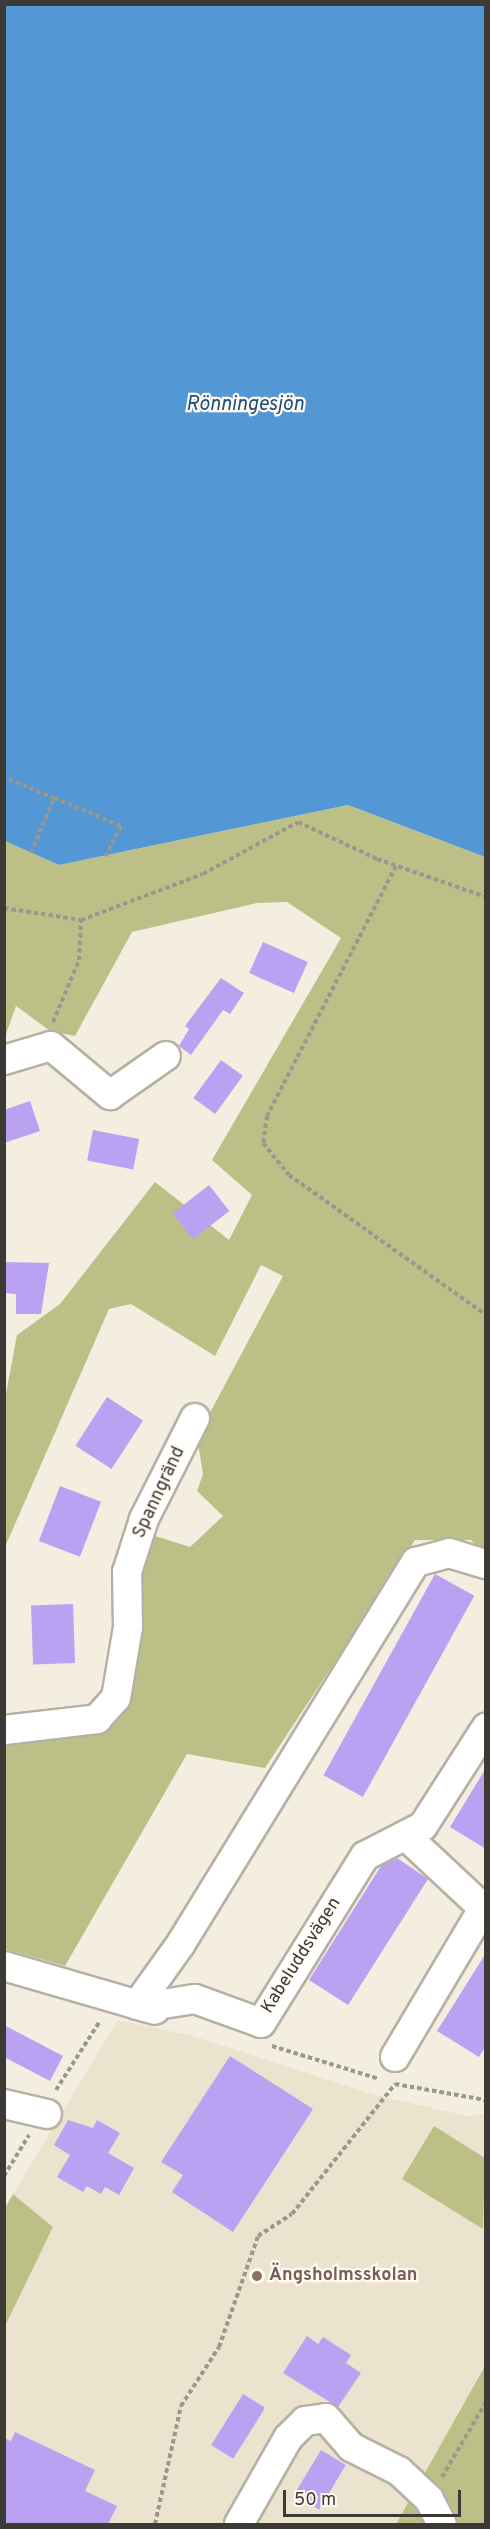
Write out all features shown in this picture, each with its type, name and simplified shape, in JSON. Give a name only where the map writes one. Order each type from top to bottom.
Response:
[{"type":"street","points":[[17,1056],[51,1046],[110,1095],[166,1056]]},
{"type":"street","name":"Spanngränd","points":[[4,1730],[97,1719],[117,1698],[128,1627],[128,1572],[144,1519],[195,1418]]},
{"type":"street","points":[[139,2006],[180,1945],[416,1562],[449,1553],[486,1564]]},
{"type":"street","points":[[395,2070],[484,1906],[414,1831],[486,1728]]},
{"type":"street","name":"Kabeluddsvägen","points":[[4,1966],[139,2006],[195,1999],[261,2023],[365,1856],[414,1831]]},
{"type":"street","points":[[4,2104],[44,2114]]},
{"type":"street","points":[[239,2524],[288,2438],[305,2421],[326,2418],[373,2462],[399,2471],[429,2499],[442,2524]]},
{"type":"path","points":[[9,779],[121,826],[105,856]]},
{"type":"path","points":[[31,853],[54,798]]},
{"type":"path","points":[[4,908],[81,920],[203,874],[298,822],[396,866],[486,897]]},
{"type":"path","points":[[396,866],[267,1116],[263,1143],[289,1175],[486,1315]]},
{"type":"path","points":[[50,1029],[79,960],[81,920]]},
{"type":"path","points":[[4,2176],[44,2114],[139,2006]]},
{"type":"path","points":[[263,2043],[395,2070],[486,2100]]},
{"type":"path","points":[[155,2524],[181,2406],[219,2347],[258,2236],[292,2214],[395,2070]]},
{"type":"path","points":[[429,2499],[486,2402]]},
{"type":"shaded area","name":"Ängsholmsskolan","points":[[118,2020],[193,2036],[372,2094],[467,2116],[485,2114],[485,2366],[396,2524],[5,2524],[4,2326],[53,2227],[13,2194]]},
{"type":"green space","points":[[348,805],[485,857],[485,1554],[471,1540],[415,1540],[265,1768],[187,1754],[65,1966],[5,1949],[5,1742],[114,1713],[132,1695],[137,1604],[149,1534],[190,1547],[223,1516],[197,1491],[203,1474],[197,1437],[283,1276],[261,1265],[215,1356],[131,1304],[109,1309],[5,1547],[5,1399],[17,1335],[60,1304],[155,1182],[229,1240],[252,1195],[212,1160],[341,938],[287,902],[257,903],[132,932],[75,1036],[50,1031],[16,1006],[5,1037],[5,841],[59,865]]},
{"type":"green space","points":[[434,2126],[485,2158],[483,2229],[402,2179]]},
{"type":"green space","points":[[13,2194],[53,2227],[5,2326],[5,2208]]},
{"type":"green space","points":[[485,2366],[485,2524],[396,2524]]},
{"type":"water","name":"Rönningesjön","points":[[5,4],[485,5],[485,857],[348,805],[59,865],[5,841]]},
{"type":"building","points":[[263,942],[308,962],[294,993],[249,973]]},
{"type":"building","points":[[221,978],[244,993],[230,1014],[223,1010],[191,1055],[179,1046],[189,1029],[185,1026]]},
{"type":"building","points":[[221,1060],[243,1076],[215,1114],[193,1098]]},
{"type":"building","points":[[30,1101],[40,1131],[4,1143],[4,1110]]},
{"type":"building","points":[[93,1130],[139,1139],[133,1169],[87,1160]]},
{"type":"building","points":[[209,1185],[229,1211],[193,1239],[173,1213]]},
{"type":"building","points":[[4,1262],[49,1263],[41,1314],[16,1314],[16,1294],[4,1293]]},
{"type":"building","points":[[107,1397],[143,1420],[111,1469],[75,1446]]},
{"type":"building","points":[[60,1486],[101,1502],[80,1557],[39,1541]]},
{"type":"building","points":[[435,1574],[474,1596],[363,1797],[323,1775]]},
{"type":"building","points":[[73,1604],[75,1663],[33,1664],[31,1605]]},
{"type":"building","points":[[486,1768],[486,1849],[450,1827]]},
{"type":"building","points":[[397,1858],[428,1879],[348,2005],[309,1980],[381,1866]]},
{"type":"building","points":[[486,1953],[486,2046],[479,2057],[437,2031]]},
{"type":"building","points":[[4,2025],[63,2056],[50,2081],[4,2057]]},
{"type":"building","points":[[230,2056],[313,2109],[233,2232],[172,2192],[183,2175],[161,2162]]},
{"type":"building","points":[[68,2120],[93,2128],[97,2120],[120,2133],[108,2153],[134,2168],[119,2195],[105,2187],[101,2194],[87,2186],[83,2192],[57,2177],[70,2155],[54,2145]]},
{"type":"building","points":[[307,2336],[318,2344],[323,2337],[351,2355],[346,2363],[361,2373],[338,2407],[283,2373]]},
{"type":"building","points":[[243,2394],[265,2408],[233,2459],[211,2445]]},
{"type":"building","points":[[15,2432],[95,2470],[85,2491],[117,2506],[108,2524],[4,2524],[4,2438],[11,2441]]},
{"type":"building","points":[[321,2450],[346,2465],[319,2510],[294,2495]]},
{"type":"place","name":"Ängsholmsskolan","points":[[257,2276]]}]
